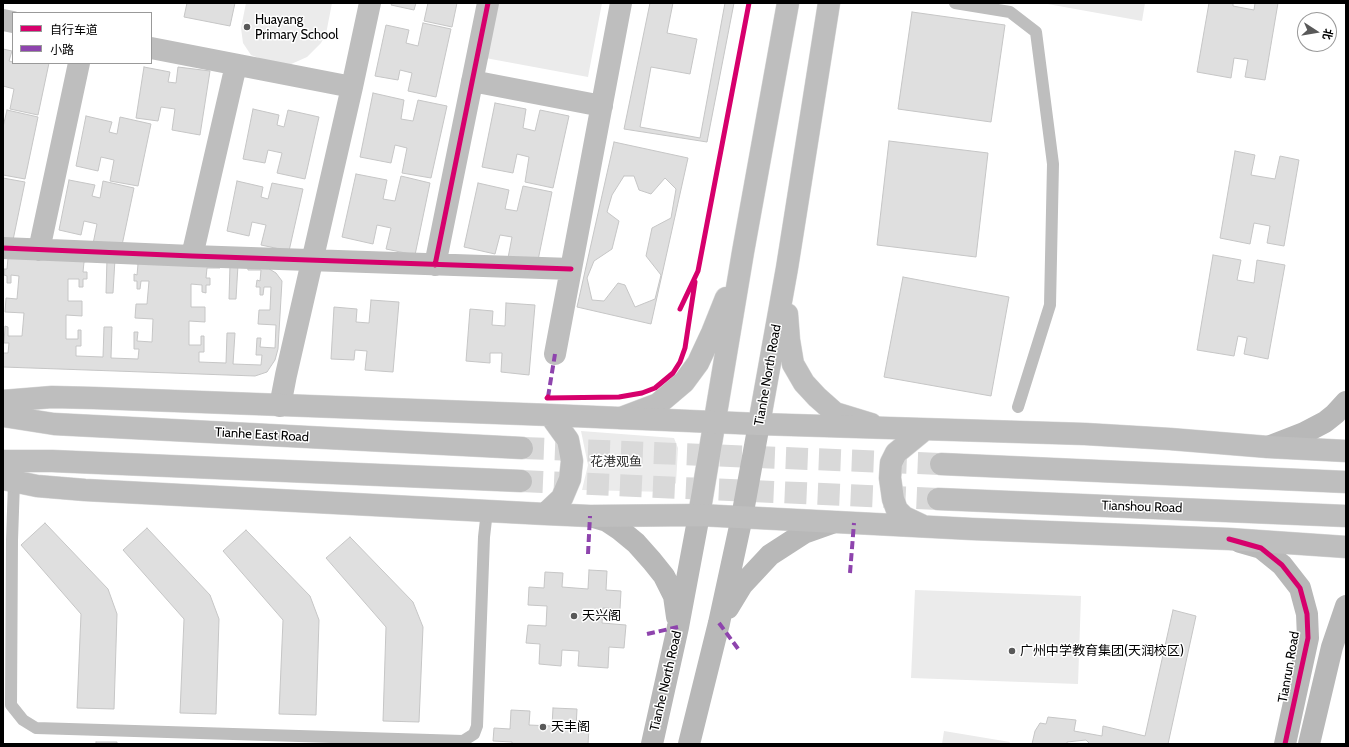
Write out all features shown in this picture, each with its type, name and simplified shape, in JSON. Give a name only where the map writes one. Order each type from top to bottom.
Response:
[{"type":"main road","points":[[280,406],[370,3]]},
{"type":"main road","points":[[435,265],[488,3]]},
{"type":"main road","points":[[555,354],[621,3]]},
{"type":"main road","name":"Tianhe North Road","points":[[652,744],[678,628],[699,515],[743,252],[788,3]]},
{"type":"main road","name":"Tianhe North Road","points":[[689,744],[719,623],[760,424],[787,268],[829,3]]},
{"type":"main road","points":[[152,48],[352,87]]},
{"type":"main road","points":[[39,250],[79,64]]},
{"type":"main road","points":[[192,256],[236,65]]},
{"type":"main road","points":[[472,81],[602,106]]},
{"type":"main road","points":[[3,248],[571,269]]},
{"type":"main road","points":[[621,418],[658,404],[684,382],[698,363],[712,333],[743,252]]},
{"type":"main road","points":[[787,268],[787,317],[789,340],[793,364],[804,383],[835,413],[866,423],[924,430]]},
{"type":"main road","points":[[3,400],[52,397],[924,430],[1085,434],[1346,451]]},
{"type":"main road","points":[[1268,447],[1304,433],[1325,422],[1346,402]]},
{"type":"main road","points":[[545,514],[562,498],[570,479],[572,461],[568,440],[550,415]]},
{"type":"main road","name":"Tianhe East Road","points":[[3,416],[54,424],[522,448]]},
{"type":"main road","points":[[923,526],[904,517],[897,510],[893,499],[890,478],[891,463],[896,453],[924,430]]},
{"type":"main road","points":[[3,461],[68,461],[521,481]]},
{"type":"main road","points":[[941,464],[1346,482]]},
{"type":"main road","points":[[9,480],[37,486],[85,490],[545,514],[590,516],[742,516],[836,522],[1229,539],[1346,547]]},
{"type":"main road","name":"Tianshou Road","points":[[938,499],[1346,516]]},
{"type":"main road","points":[[590,516],[607,521],[619,529],[636,543],[664,576],[674,596],[678,628]]},
{"type":"main road","points":[[719,623],[742,585],[770,555],[804,533],[836,522]]},
{"type":"main road","name":"Tianrun Road","points":[[1229,539],[1261,548],[1282,564],[1300,588],[1307,614],[1308,638],[1285,744]]},
{"type":"main road","points":[[1309,744],[1332,647],[1346,606]]},
{"type":"lane","points":[[955,3],[1010,12],[1036,32],[1053,164],[1050,305],[1018,407]]},
{"type":"lane","points":[[9,480],[12,540],[7,600],[11,704],[23,720],[36,728],[463,741],[474,734],[477,726],[484,537],[487,511]]},
{"type":"green space","points":[[246,3],[332,3],[326,34],[321,43],[307,57],[289,65],[272,63],[251,55],[243,43],[241,28]]},
{"type":"green space","points":[[489,3],[602,3],[588,77],[480,57]]},
{"type":"green space","points":[[1042,3],[1145,3],[1142,21]]},
{"type":"green space","name":"花港观鱼","points":[[581,431],[674,438],[678,448],[676,483],[667,492],[582,490],[588,465]]},
{"type":"green space","points":[[915,590],[1081,596],[1078,684],[911,678]]},
{"type":"green space","points":[[944,731],[1010,742],[1009,744],[942,744]]},
{"type":"building","points":[[187,3],[235,3],[230,26],[184,17]]},
{"type":"building","points":[[392,3],[416,3],[414,10],[391,5]]},
{"type":"building","points":[[428,3],[457,3],[452,27],[424,21]]},
{"type":"building","points":[[650,3],[734,3],[707,142],[624,129]]},
{"type":"building","points":[[673,3],[725,3],[700,138],[640,127],[651,67],[690,74],[697,39],[667,33]]},
{"type":"building","points":[[1209,3],[1233,3],[1233,6],[1254,10],[1255,3],[1278,3],[1265,80],[1245,77],[1248,60],[1234,58],[1231,78],[1197,72]]},
{"type":"building","points":[[912,12],[1005,25],[991,122],[898,109]]},
{"type":"building","points":[[423,23],[451,29],[436,97],[408,91],[412,73],[400,70],[398,80],[375,76],[386,25],[409,30],[406,43],[418,46]]},
{"type":"building","points":[[3,49],[12,51],[9,61],[12,62],[12,64],[49,64],[38,115],[10,109],[14,89],[3,86]]},
{"type":"building","points":[[144,67],[170,72],[168,82],[176,83],[178,67],[210,71],[200,135],[172,130],[175,109],[161,107],[158,121],[136,118]]},
{"type":"building","points":[[373,93],[404,100],[401,119],[413,121],[418,100],[447,106],[431,178],[402,173],[407,148],[395,145],[391,163],[360,157]]},
{"type":"building","points":[[495,103],[526,109],[523,128],[535,131],[540,110],[569,116],[553,188],[525,182],[529,157],[517,154],[513,173],[482,167]]},
{"type":"building","points":[[253,109],[279,115],[277,125],[284,127],[288,110],[319,117],[305,179],[277,173],[282,153],[268,150],[265,163],[243,159]]},
{"type":"building","points":[[7,110],[38,117],[25,179],[3,175],[3,127]]},
{"type":"building","points":[[86,116],[112,122],[109,132],[117,134],[120,117],[151,124],[138,186],[110,181],[114,160],[101,157],[98,171],[76,166]]},
{"type":"building","points":[[889,141],[988,153],[976,257],[877,245]]},
{"type":"building","points":[[614,142],[688,158],[651,324],[577,307]]},
{"type":"building","points":[[1235,151],[1255,155],[1251,175],[1275,179],[1280,156],[1299,160],[1284,246],[1267,243],[1270,226],[1254,223],[1250,244],[1220,238]]},
{"type":"building","points":[[356,174],[387,180],[383,199],[395,201],[401,176],[430,183],[415,255],[386,249],[391,228],[377,225],[373,244],[342,237]]},
{"type":"building","points":[[624,176],[634,176],[639,190],[651,194],[665,178],[676,189],[671,218],[652,228],[646,256],[661,275],[655,299],[635,307],[625,285],[618,283],[604,301],[592,300],[587,278],[594,261],[612,249],[619,221],[607,212],[612,195]]},
{"type":"building","points":[[3,178],[25,182],[12,245],[3,243]]},
{"type":"building","points":[[69,180],[95,185],[92,196],[100,198],[103,181],[134,188],[121,250],[93,244],[97,224],[84,221],[81,235],[59,230]]},
{"type":"building","points":[[237,181],[263,187],[261,197],[268,199],[272,183],[303,189],[289,251],[261,245],[266,225],[252,222],[249,236],[227,231]]},
{"type":"building","points":[[478,183],[509,190],[505,209],[517,211],[523,186],[552,192],[537,265],[508,258],[512,237],[500,235],[495,254],[464,247]]},
{"type":"building","points":[[3,251],[266,267],[276,273],[282,281],[278,349],[275,360],[267,372],[255,376],[3,367]]},
{"type":"building","points":[[1213,255],[1241,260],[1237,280],[1254,283],[1257,260],[1285,265],[1268,359],[1244,354],[1247,338],[1238,336],[1234,356],[1197,350]]},
{"type":"building","points":[[3,258],[8,258],[7,269],[4,269],[4,275],[7,276],[7,283],[11,283],[11,275],[19,276],[17,299],[6,298],[5,312],[24,313],[22,336],[8,336],[8,327],[5,326],[4,343],[9,343],[8,353],[3,353]]},
{"type":"building","points":[[107,259],[106,293],[113,293],[115,259],[138,264],[137,275],[134,274],[134,281],[137,281],[137,289],[140,289],[141,281],[149,281],[147,304],[136,304],[135,318],[153,319],[152,342],[137,341],[138,332],[134,332],[134,349],[139,349],[138,359],[111,358],[112,327],[104,327],[103,357],[76,356],[76,346],[81,346],[81,330],[78,330],[78,339],[66,339],[66,315],[82,316],[82,301],[68,301],[68,279],[79,279],[79,287],[83,287],[83,279],[87,279],[87,272],[83,272],[84,262]]},
{"type":"building","points":[[220,264],[230,265],[229,299],[236,299],[238,265],[247,265],[248,270],[261,270],[260,281],[257,280],[256,287],[260,287],[260,295],[263,295],[264,287],[271,287],[270,310],[259,310],[258,324],[276,325],[275,348],[260,347],[261,338],[257,338],[256,355],[262,355],[261,365],[233,364],[235,333],[227,333],[226,363],[199,362],[199,352],[204,352],[204,336],[201,336],[201,345],[189,345],[189,321],[205,322],[205,307],[191,307],[191,284],[202,285],[202,292],[206,293],[206,285],[210,285],[210,278],[206,278],[207,268],[220,268]]},
{"type":"building","points":[[903,277],[1009,297],[991,396],[884,377]]},
{"type":"building","points":[[371,300],[399,302],[393,372],[365,370],[367,351],[355,350],[354,360],[331,359],[334,307],[357,309],[356,322],[369,323]]},
{"type":"building","points":[[506,303],[535,305],[529,375],[501,372],[502,353],[490,353],[490,363],[466,361],[470,309],[493,311],[492,325],[505,326]]},
{"type":"building","points":[[45,523],[108,589],[117,614],[114,709],[77,708],[81,614],[21,545]]},
{"type":"building","points":[[147,528],[210,595],[219,619],[216,714],[180,713],[184,619],[123,550]]},
{"type":"building","points":[[246,530],[310,596],[319,620],[316,715],[279,714],[283,620],[223,551]]},
{"type":"building","points":[[350,537],[413,602],[423,627],[419,722],[383,721],[386,627],[326,558]]},
{"type":"building","name":"天兴阁","points":[[589,570],[607,571],[606,590],[621,591],[620,609],[603,608],[602,623],[626,625],[624,648],[609,647],[608,668],[578,666],[579,651],[562,650],[561,666],[539,664],[540,644],[526,643],[528,625],[546,626],[547,606],[528,605],[529,587],[544,588],[545,572],[563,573],[562,587],[588,589]]},
{"type":"building","points":[[1173,610],[1196,616],[1168,744],[1090,744],[1086,740],[1067,742],[1067,744],[1032,744],[1035,731],[1040,723],[1046,724],[1048,717],[1076,720],[1074,731],[1102,736],[1103,726],[1145,736]]},
{"type":"building","name":"天丰阁","points":[[553,708],[577,709],[576,728],[589,729],[588,744],[512,744],[512,742],[493,741],[494,728],[510,729],[511,710],[530,711],[529,725],[552,726]]},
{"type":"building","points":[[96,742],[117,742],[117,744],[96,744]]},
{"type":"tunnel","points":[[522,448],[941,464]]},
{"type":"tunnel","points":[[521,481],[938,499]]},
{"type":"marked path","points":[[548,397],[555,354]]},
{"type":"marked path","points":[[588,554],[590,516]]},
{"type":"marked path","points":[[850,573],[854,523]]},
{"type":"marked path","points":[[719,623],[739,650]]},
{"type":"marked path","points":[[647,634],[678,627]]},
{"type":"cycle path","points":[[435,265],[488,3]]},
{"type":"cycle path","points":[[680,309],[698,271],[749,3]]},
{"type":"cycle path","points":[[3,248],[571,269]]},
{"type":"cycle path","points":[[548,397],[547,398],[619,397],[642,393],[655,388],[673,373],[680,362],[685,348],[695,282]]},
{"type":"cycle path","points":[[1229,539],[1261,548],[1282,565],[1300,588],[1307,614],[1308,638],[1285,744]]},
{"type":"place","name":"Huayang Primary School","points":[[247,27]]},
{"type":"place","name":"天兴阁","points":[[574,616]]},
{"type":"place","name":"广州中学教育集团(天润校区)","points":[[1012,651]]},
{"type":"place","name":"天丰阁","points":[[543,727]]}]
